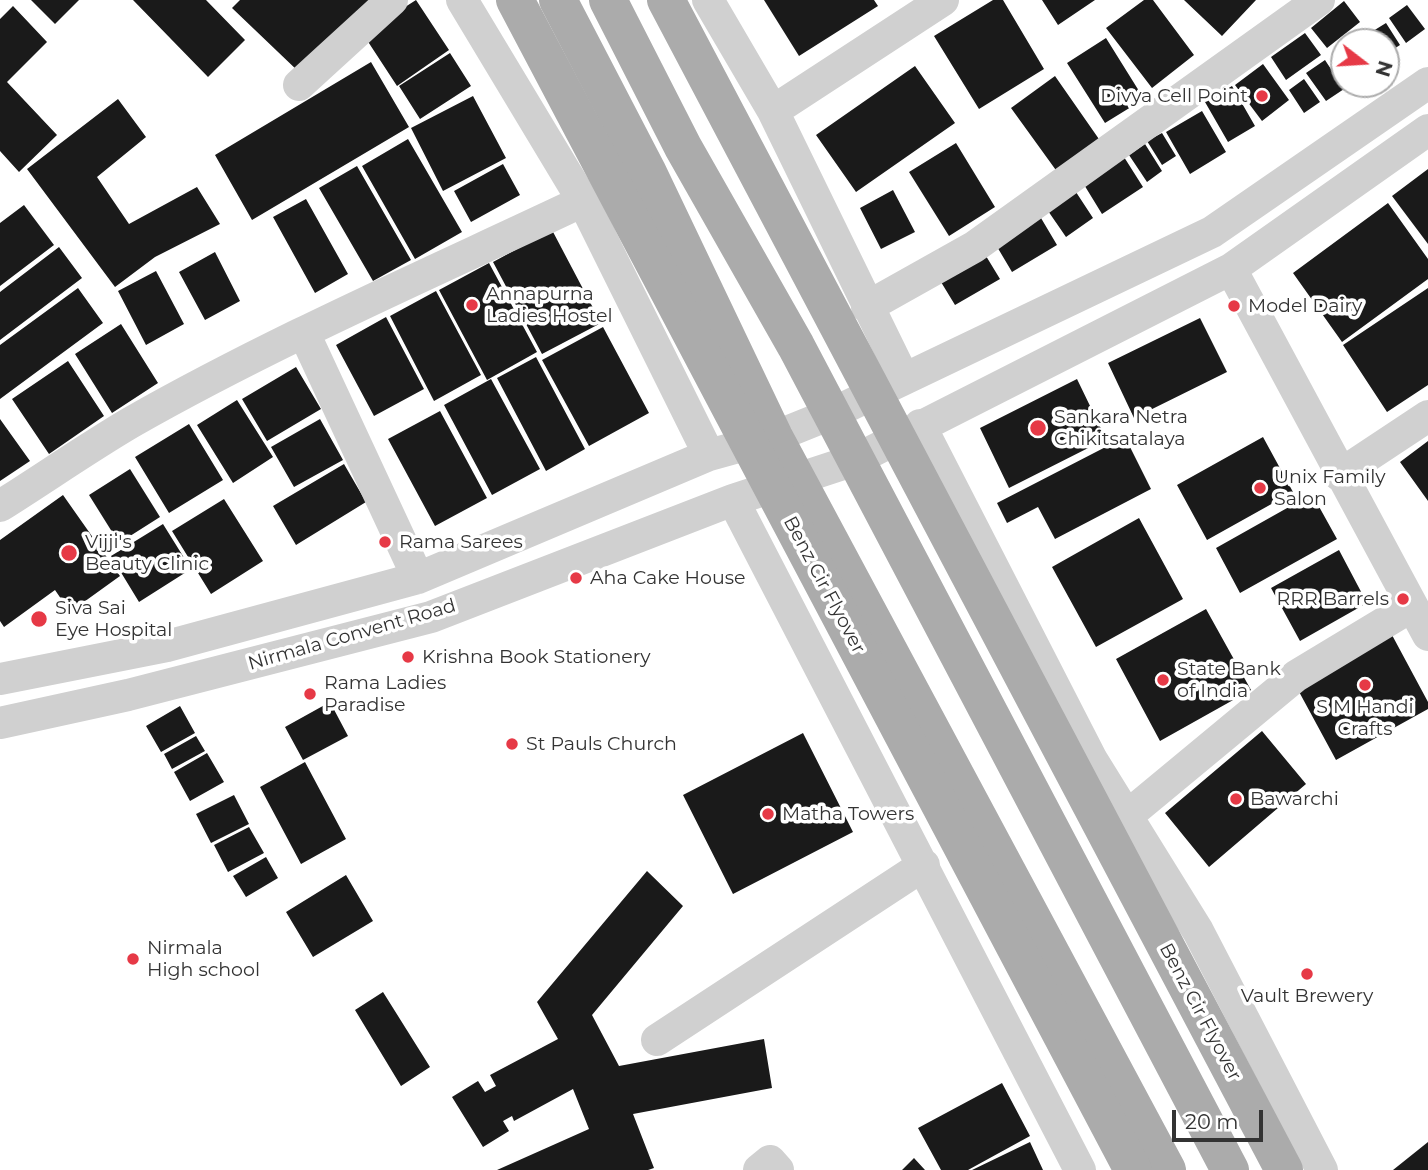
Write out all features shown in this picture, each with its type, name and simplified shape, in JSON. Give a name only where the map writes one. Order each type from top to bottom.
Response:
[{"type":"main road","name":"Benz Cir Flyover","points":[[515,0],[1133,1170]]},
{"type":"main road","points":[[558,0],[647,171],[774,437],[1167,1170]]},
{"type":"main road","points":[[608,0],[683,146],[831,414],[1230,1170]]},
{"type":"main road","name":"Benz Cir Flyover","points":[[666,0],[1284,1170]]},
{"type":"street","points":[[299,85],[392,0]]},
{"type":"street","points":[[462,0],[583,201],[709,455]]},
{"type":"street","points":[[708,0],[773,111],[904,379]]},
{"type":"street","points":[[773,111],[943,0]]},
{"type":"street","points":[[867,307],[974,247],[1320,0]]},
{"type":"street","name":"Nirmala Convent Road","points":[[0,679],[167,646],[418,578],[709,455],[774,437],[831,414],[1212,232],[1428,83]]},
{"type":"street","name":"Nirmala Convent Road","points":[[0,723],[128,695],[431,617],[733,500],[855,460],[1231,269],[1428,130]]},
{"type":"street","points":[[0,506],[130,424],[304,332],[583,201]]},
{"type":"street","points":[[1231,269],[1339,475],[1428,635]]},
{"type":"street","points":[[304,332],[418,578]]},
{"type":"street","points":[[1339,475],[1428,416]]},
{"type":"street","points":[[920,425],[1092,760],[1198,931],[1322,1170]]},
{"type":"street","points":[[733,500],[1080,1170]]},
{"type":"street","points":[[1127,817],[1296,676],[1412,606]]},
{"type":"street","points":[[657,1040],[924,865]]},
{"type":"street","points":[[759,1170],[770,1161],[778,1170]]},
{"type":"building","points":[[31,0],[79,0],[55,24]]},
{"type":"building","points":[[133,0],[206,0],[245,40],[208,77]]},
{"type":"building","points":[[240,0],[370,0],[300,73],[232,8]]},
{"type":"building","points":[[416,0],[449,50],[397,86],[363,34]]},
{"type":"building","points":[[764,0],[874,0],[878,6],[799,56]]},
{"type":"building","points":[[993,0],[1003,0],[1044,69],[979,109],[934,36]]},
{"type":"building","points":[[1042,0],[1095,0],[1058,25]]},
{"type":"building","points":[[1144,0],[1153,0],[1194,55],[1152,88],[1106,28]]},
{"type":"building","points":[[1184,0],[1256,0],[1222,36]]},
{"type":"building","points":[[1344,1],[1360,22],[1352,28],[1330,28],[1330,46],[1327,48],[1311,28]]},
{"type":"building","points":[[1407,5],[1425,29],[1406,43],[1400,34],[1400,28],[1396,28],[1389,18]]},
{"type":"building","points":[[13,6],[47,42],[7,82],[57,135],[19,172],[0,151],[0,19]]},
{"type":"building","points":[[1305,33],[1321,55],[1286,80],[1271,57]]},
{"type":"building","points":[[1106,38],[1144,99],[1105,123],[1067,63]]},
{"type":"building","points":[[450,53],[471,86],[420,119],[399,86]]},
{"type":"building","points":[[1325,60],[1330,68],[1330,98],[1326,101],[1306,73]]},
{"type":"building","points":[[371,62],[409,127],[252,220],[215,155]]},
{"type":"building","points":[[1263,64],[1289,100],[1262,121],[1235,85]]},
{"type":"building","points":[[915,66],[955,123],[856,192],[816,135]]},
{"type":"building","points":[[1055,76],[1101,142],[1058,173],[1011,108]]},
{"type":"building","points":[[1304,79],[1320,102],[1304,113],[1289,90]]},
{"type":"building","points":[[1232,86],[1255,126],[1228,142],[1205,102]]},
{"type":"building","points":[[473,96],[506,158],[443,191],[411,128]]},
{"type":"building","points":[[118,99],[146,137],[97,177],[129,224],[197,187],[220,224],[155,257],[115,287],[27,169]]},
{"type":"building","points":[[1202,111],[1226,152],[1190,174],[1166,132]]},
{"type":"building","points":[[1162,133],[1176,156],[1162,165],[1147,141]]},
{"type":"building","points":[[408,139],[462,232],[415,259],[362,166]]},
{"type":"building","points":[[956,143],[995,207],[949,236],[909,172]]},
{"type":"building","points":[[1145,144],[1162,171],[1147,182],[1129,155]]},
{"type":"building","points":[[1124,157],[1143,187],[1102,214],[1083,183]]},
{"type":"building","points":[[503,164],[520,195],[471,222],[454,191]]},
{"type":"building","points":[[357,166],[411,260],[373,281],[319,188]]},
{"type":"building","points":[[1428,169],[1428,244],[1392,196]]},
{"type":"building","points":[[1074,189],[1093,218],[1066,237],[1046,208]]},
{"type":"building","points":[[893,190],[915,232],[881,249],[860,208]]},
{"type":"building","points":[[306,199],[348,274],[315,293],[273,217]]},
{"type":"building","points":[[1388,203],[1428,259],[1428,279],[1342,342],[1293,273]]},
{"type":"building","points":[[24,205],[54,245],[0,286],[0,223]]},
{"type":"building","points":[[1041,218],[1057,245],[1012,272],[996,245]]},
{"type":"building","points":[[552,230],[601,323],[542,354],[493,262]]},
{"type":"building","points":[[59,247],[82,278],[0,340],[0,292]]},
{"type":"building","points":[[215,252],[240,301],[205,320],[179,272]]},
{"type":"building","points":[[986,256],[1000,279],[955,305],[941,282]]},
{"type":"building","points":[[489,263],[537,352],[487,380],[439,290]]},
{"type":"building","points":[[156,271],[184,324],[146,345],[118,291]]},
{"type":"building","points":[[78,288],[103,323],[0,399],[0,345]]},
{"type":"building","points":[[1428,288],[1428,385],[1387,412],[1343,345]]},
{"type":"building","points":[[436,291],[481,375],[434,401],[390,316]]},
{"type":"building","points":[[386,317],[424,389],[374,416],[336,345]]},
{"type":"building","points":[[1200,318],[1227,372],[1134,418],[1108,363]]},
{"type":"building","points":[[121,324],[158,383],[112,413],[75,354]]},
{"type":"building","points":[[603,327],[649,413],[589,446],[542,360]]},
{"type":"building","points":[[536,357],[585,449],[546,471],[497,378]]},
{"type":"building","points":[[68,361],[104,416],[49,454],[12,399]]},
{"type":"building","points":[[296,367],[321,409],[267,441],[242,399]]},
{"type":"building","points":[[491,379],[540,469],[492,495],[444,405]]},
{"type":"building","points":[[1077,379],[1106,439],[1009,488],[980,428]]},
{"type":"building","points":[[237,400],[273,457],[233,483],[197,425]]},
{"type":"building","points":[[440,411],[487,498],[435,526],[388,439]]},
{"type":"building","points":[[0,419],[30,461],[0,481]]},
{"type":"building","points":[[320,419],[343,460],[294,487],[271,447]]},
{"type":"building","points":[[189,424],[223,480],[169,513],[135,457]]},
{"type":"building","points":[[1125,437],[1151,489],[1055,539],[1038,507],[1007,523],[997,503]]},
{"type":"building","points":[[1263,437],[1293,492],[1207,540],[1177,485]]},
{"type":"building","points":[[1428,441],[1428,501],[1400,462]]},
{"type":"building","points":[[344,464],[366,502],[296,545],[273,506]]},
{"type":"building","points":[[130,469],[160,517],[119,543],[89,495]]},
{"type":"building","points":[[1312,494],[1337,539],[1240,593],[1216,548]]},
{"type":"building","points":[[63,495],[120,576],[70,612],[55,590],[4,627],[0,621],[0,540]]},
{"type":"building","points":[[224,499],[263,561],[211,594],[172,531]]},
{"type":"building","points":[[1139,518],[1183,599],[1096,647],[1052,567]]},
{"type":"building","points":[[163,524],[191,569],[139,602],[111,556]]},
{"type":"building","points":[[1339,550],[1367,603],[1300,641],[1271,588]]},
{"type":"building","points":[[1206,609],[1251,690],[1160,741],[1116,659]]},
{"type":"building","points":[[1392,635],[1428,702],[1428,709],[1336,760],[1297,688]]},
{"type":"building","points":[[330,702],[348,736],[303,760],[285,727]]},
{"type":"building","points":[[180,706],[195,733],[161,752],[146,726]]},
{"type":"building","name":"Bawarchi","points":[[1262,731],[1306,784],[1209,867],[1165,813]]},
{"type":"building","name":"Matha Towers","points":[[803,733],[853,832],[733,894],[683,795]]},
{"type":"building","points":[[196,736],[205,751],[172,769],[164,754]]},
{"type":"building","points":[[207,753],[224,782],[190,801],[174,772]]},
{"type":"building","points":[[305,762],[346,839],[301,864],[260,787]]},
{"type":"building","points":[[234,795],[249,824],[211,843],[196,814]]},
{"type":"building","points":[[249,827],[264,853],[228,872],[214,845]]},
{"type":"building","points":[[266,857],[278,878],[246,897],[233,876]]},
{"type":"building","points":[[647,871],[683,906],[592,1015],[619,1066],[764,1039],[772,1088],[633,1114],[654,1168],[648,1170],[497,1170],[589,1129],[573,1089],[514,1121],[512,1116],[503,1121],[509,1131],[483,1147],[452,1097],[478,1081],[485,1092],[496,1086],[490,1075],[558,1039],[537,1002]]},
{"type":"building","points":[[346,875],[373,921],[313,957],[286,912]]},
{"type":"building","points":[[383,992],[430,1067],[401,1086],[355,1010]]},
{"type":"building","points":[[1002,1083],[1030,1136],[968,1170],[941,1170],[918,1128]]},
{"type":"building","points":[[1030,1142],[1043,1170],[972,1170]]},
{"type":"building","points":[[1428,1142],[1428,1170],[1393,1170]]},
{"type":"building","points":[[914,1158],[925,1170],[902,1170]]},
{"type":"place","name":"Divya Cell Point","points":[[1262,96]]},
{"type":"place","name":"Annapurna Ladies Hostel","points":[[472,305]]},
{"type":"place","name":"Model Dairy","points":[[1234,306]]},
{"type":"place","name":"Sankara Netra Chikitsatalaya","points":[[1038,428]]},
{"type":"place","name":"Unix Family Salon","points":[[1260,488]]},
{"type":"place","name":"Rama Sarees","points":[[385,542]]},
{"type":"place","name":"Vijji's Beauty Clinic","points":[[69,553]]},
{"type":"place","name":"Aha Cake House","points":[[576,578]]},
{"type":"place","name":"RRR Barrels","points":[[1403,599]]},
{"type":"place","name":"Siva Sai Eye Hospital","points":[[39,619]]},
{"type":"place","name":"Krishna Book Stationery","points":[[408,657]]},
{"type":"place","name":"State Bank of India","points":[[1163,680]]},
{"type":"place","name":"S M Handi Crafts","points":[[1365,685]]},
{"type":"place","name":"Rama Ladies Paradise","points":[[310,694]]},
{"type":"place","name":"St Pauls Church","points":[[512,744]]},
{"type":"place","name":"Bawarchi","points":[[1236,799]]},
{"type":"place","name":"Matha Towers","points":[[768,814]]},
{"type":"place","name":"Nirmala High school","points":[[133,959]]},
{"type":"place","name":"Vault Brewery","points":[[1307,974]]}]
